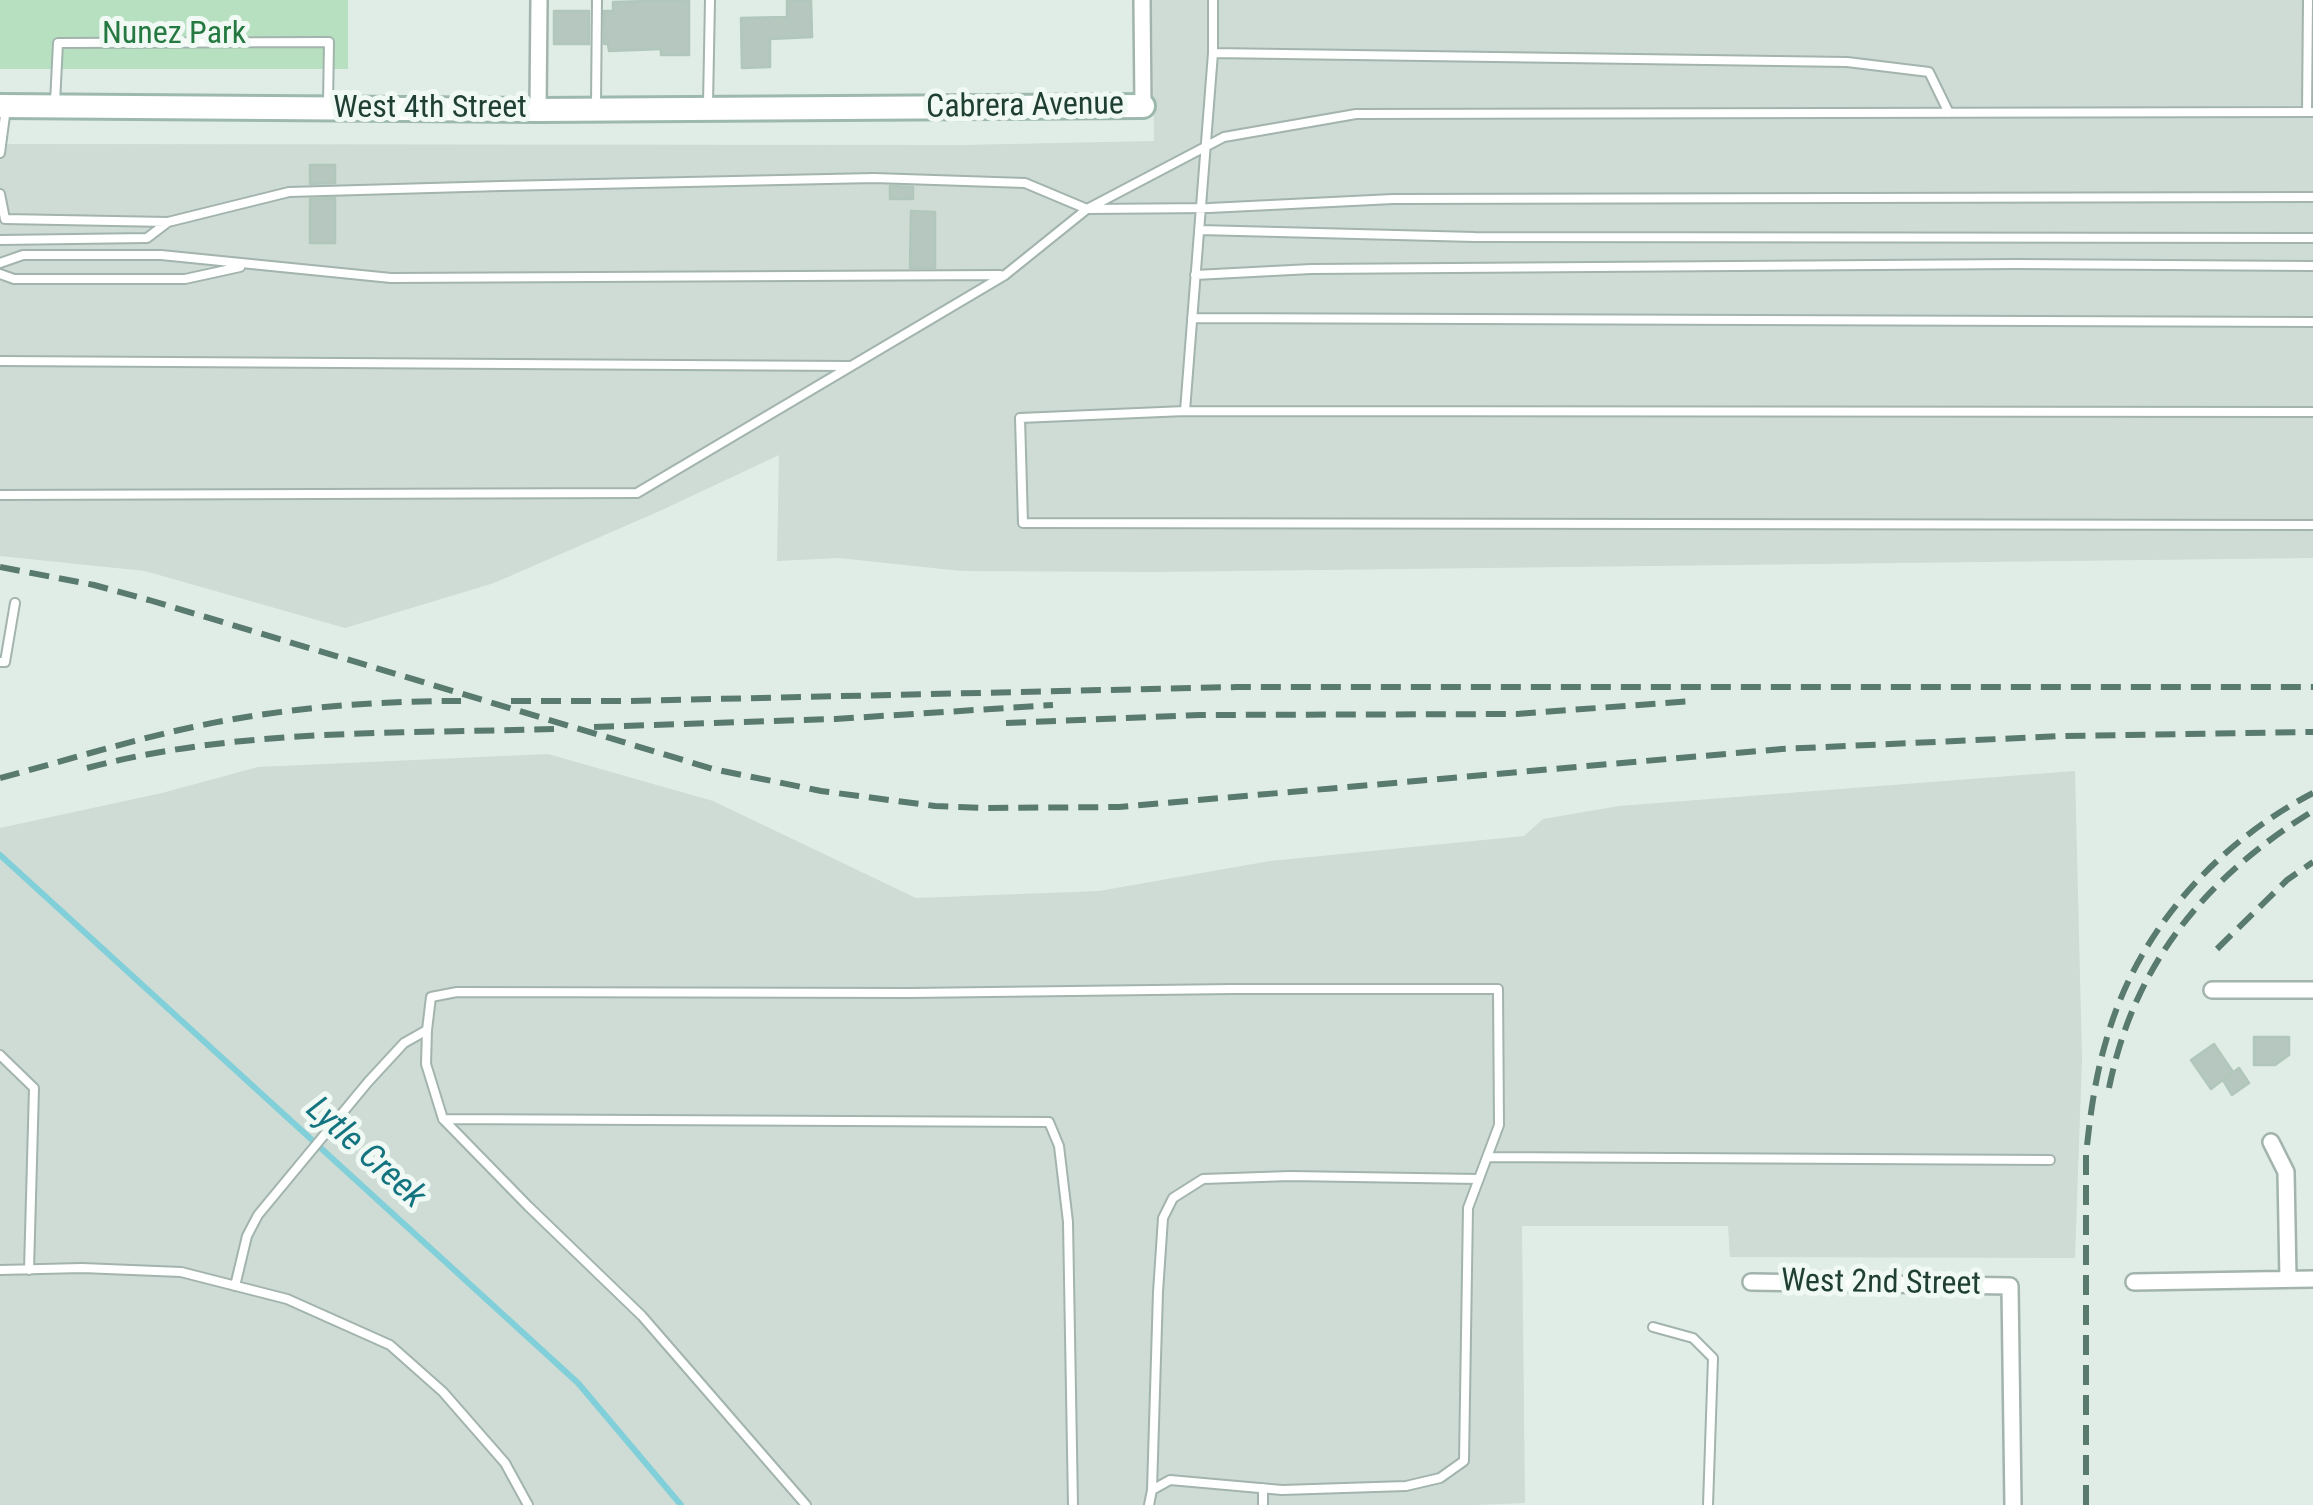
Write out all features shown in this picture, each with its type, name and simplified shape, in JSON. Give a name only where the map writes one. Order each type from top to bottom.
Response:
[{"type":"street","points":[[538,110],[539,0]]},
{"type":"street","name":"Cabrera Avenue","points":[[861,109],[1142,106],[1142,0]]},
{"type":"street","name":"West 4th Street","points":[[3,106],[861,109]]},
{"type":"street","points":[[2212,990],[2313,990]]},
{"type":"street","points":[[2271,1142],[2286,1172],[2288,1279]]},
{"type":"street","points":[[2134,1282],[2313,1279]]},
{"type":"street","name":"West 2nd Street","points":[[1751,1282],[2010,1286],[2013,1505]]},
{"type":"lane","points":[[596,109],[597,0]]},
{"type":"lane","points":[[708,109],[710,0]]},
{"type":"lane","points":[[1185,411],[1213,53],[1213,0]]},
{"type":"lane","points":[[0,495],[637,492],[1005,276],[1087,209],[1224,137],[1356,114],[2310,112],[2308,0]]},
{"type":"lane","points":[[55,106],[58,44],[328,42],[328,108]]},
{"type":"lane","points":[[1213,53],[1847,62],[1929,72],[1949,113]]},
{"type":"lane","points":[[0,153],[3,106]]},
{"type":"lane","points":[[0,194],[4,219],[168,222],[289,192],[874,178],[1025,183],[1087,209],[1412,199],[2313,197]]},
{"type":"lane","points":[[0,240],[147,238],[168,222]]},
{"type":"lane","points":[[1199,230],[1475,237],[2313,238]]},
{"type":"lane","points":[[0,263],[23,255],[161,254],[391,278],[1005,276]]},
{"type":"lane","points":[[0,274],[14,278],[185,279],[249,265]]},
{"type":"lane","points":[[1195,274],[1351,268],[2313,266]]},
{"type":"lane","points":[[1192,318],[2313,322]]},
{"type":"lane","points":[[0,361],[851,366]]},
{"type":"lane","points":[[2313,412],[1185,411],[1020,418],[1023,523],[2313,525]]},
{"type":"lane","points":[[0,662],[5,662],[15,603]]},
{"type":"lane","points":[[806,1505],[642,1316],[443,1119],[426,1064],[431,997],[457,992],[1498,989],[1498,1125],[1468,1208],[1464,1461],[1440,1478],[1406,1486],[1263,1488],[1170,1480],[1152,1490]]},
{"type":"lane","points":[[235,1286],[247,1236],[258,1215],[368,1082],[404,1043],[427,1030]]},
{"type":"lane","points":[[0,1056],[34,1088],[29,1270]]},
{"type":"lane","points":[[443,1119],[1049,1122],[1059,1146],[1068,1222],[1073,1505]]},
{"type":"lane","points":[[1487,1157],[2050,1160]]},
{"type":"lane","points":[[1149,1505],[1163,1218],[1173,1198],[1202,1179],[1479,1179]]},
{"type":"lane","points":[[0,1270],[181,1272],[287,1299],[390,1345],[443,1392],[505,1463],[528,1505]]},
{"type":"lane","points":[[1654,1327],[1693,1338],[1713,1358],[1708,1505]]},
{"type":"lane","points":[[1263,1488],[1263,1505]]},
{"type":"shaded area","points":[[1152,0],[2313,0],[2313,558],[1155,572],[961,571],[839,558],[777,561],[779,455],[494,583],[345,628],[145,571],[0,556],[0,144],[961,145],[1154,141]]},
{"type":"shaded area","points":[[548,754],[713,801],[916,898],[1099,891],[1270,861],[1524,836],[1543,819],[1619,806],[2075,771],[2082,1058],[2075,1258],[1730,1257],[1728,1226],[1522,1226],[1525,1503],[0,1505],[0,828],[162,793],[258,767]]},
{"type":"green space","name":"Nunez Park","points":[[0,0],[348,0],[348,69],[0,69]]},
{"type":"building","points":[[689,0],[689,55],[661,55],[661,49],[609,51],[608,44],[604,44],[604,11],[613,11],[613,2]]},
{"type":"building","points":[[787,0],[811,0],[812,37],[770,39],[770,67],[742,68],[741,18],[787,17]]},
{"type":"building","points":[[554,11],[589,11],[589,44],[554,44]]},
{"type":"building","points":[[310,165],[335,165],[335,183],[310,184]]},
{"type":"building","points":[[890,186],[913,187],[913,199],[890,199]]},
{"type":"building","points":[[335,198],[335,243],[310,243],[310,199]]},
{"type":"building","points":[[911,211],[935,212],[935,268],[910,268]]},
{"type":"building","points":[[2254,1037],[2289,1037],[2289,1055],[2275,1065],[2254,1065]]},
{"type":"building","points":[[2214,1044],[2233,1072],[2211,1089],[2191,1060]]},
{"type":"building","points":[[2239,1068],[2249,1083],[2232,1095],[2223,1080]]},
{"type":"waterway","name":"Lytle Creek","points":[[0,855],[578,1383],[681,1505]]},
{"type":"railway","points":[[0,567],[149,600],[713,769],[821,791],[935,806],[1119,807],[1782,749],[2063,736],[2313,732]]},
{"type":"railway","points":[[511,701],[1237,687],[2313,687]]},
{"type":"railway","points":[[0,778],[226,720],[327,707],[461,701]]},
{"type":"railway","points":[[1006,723],[1200,715],[1517,714],[1691,701]]},
{"type":"railway","points":[[594,727],[835,719],[1053,705]]},
{"type":"railway","points":[[87,768],[144,755],[260,739],[554,729]]},
{"type":"railway","points":[[2086,1505],[2086,1155],[2093,1097],[2106,1041],[2137,964],[2184,896],[2244,838],[2313,793]]},
{"type":"railway","points":[[2109,1088],[2137,1001],[2181,927],[2240,864],[2313,811]]},
{"type":"railway","points":[[2217,949],[2287,880],[2313,862]]}]
